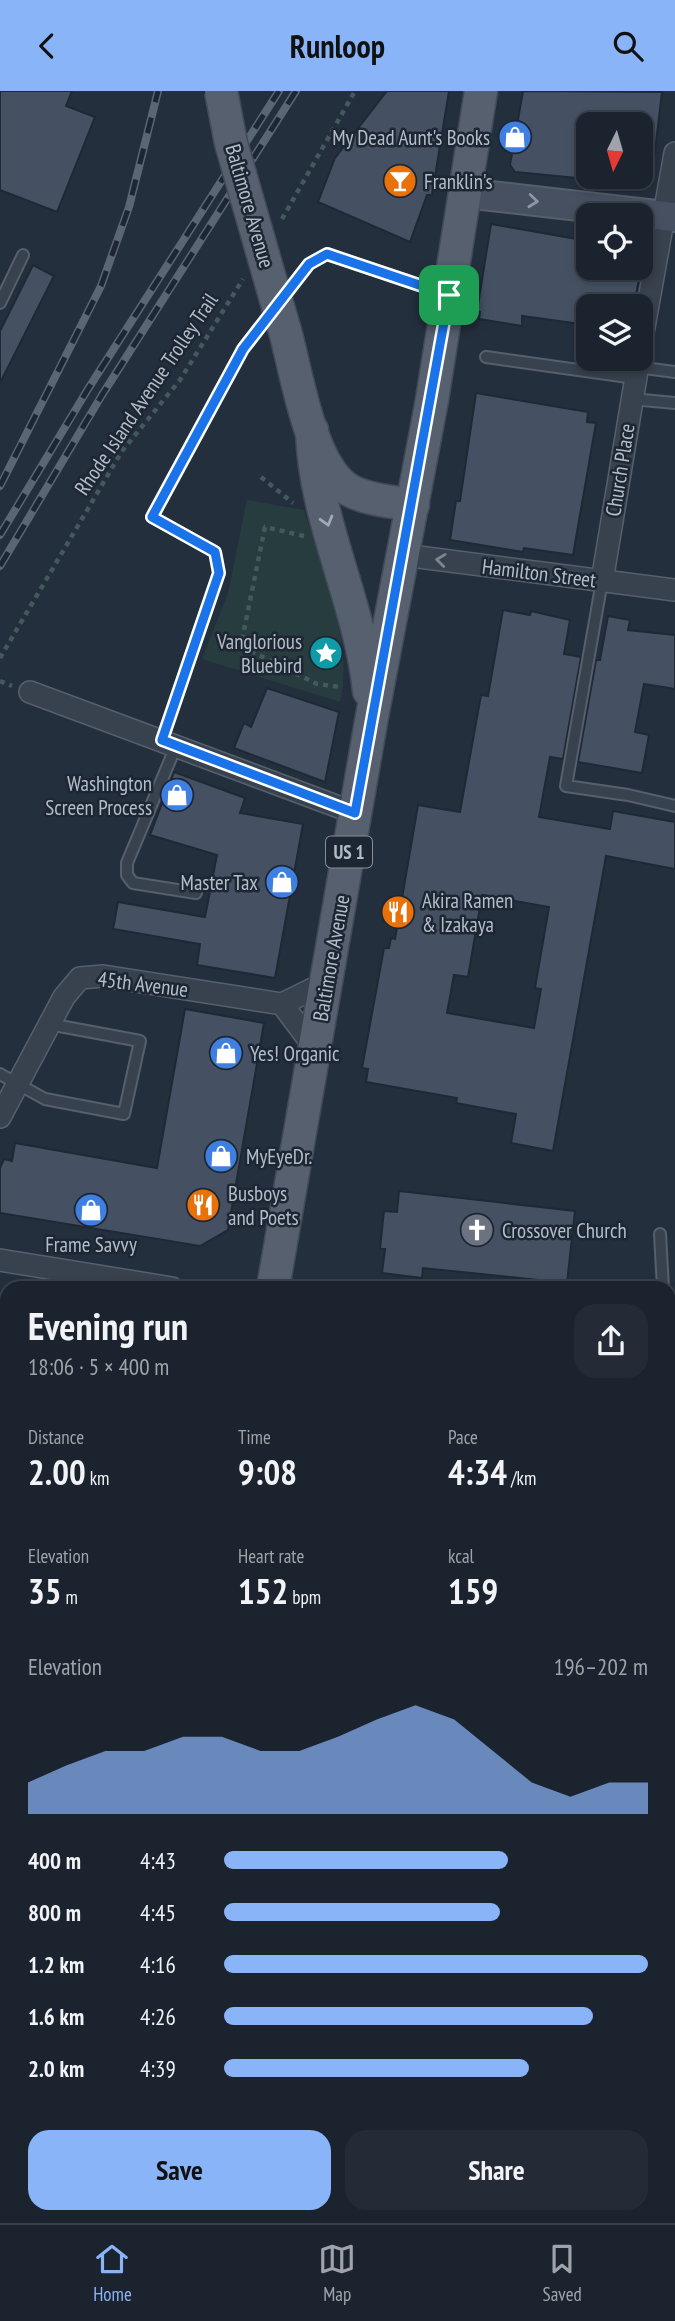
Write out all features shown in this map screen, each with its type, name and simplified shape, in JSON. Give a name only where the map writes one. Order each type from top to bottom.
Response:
[{"type":"main road","name":"Baltimore Avenue","points":[[221,91],[231,143],[323,461],[338,482],[360,495],[413,505]]},
{"type":"main road","name":"Baltimore Avenue","points":[[275,1281],[371,722],[413,505],[481,91]]},
{"type":"main road","points":[[312,430],[321,501],[360,636],[371,722]]},
{"type":"street","name":"Church Place","points":[[653,295],[670,216],[675,153]]},
{"type":"street","points":[[465,193],[670,216]]},
{"type":"street","name":"Church Place","points":[[602,581],[637,371]]},
{"type":"street","name":"Hamilton Street","points":[[403,555],[675,590]]},
{"type":"street","points":[[30,692],[355,813]]},
{"type":"street","name":"45th Avenue","points":[[0,1117],[9,1079],[49,1024],[64,997],[80,978],[103,976],[282,1004]]},
{"type":"street","points":[[315,1048],[282,1004],[327,982]]},
{"type":"street","points":[[0,1260],[129,1281]]},
{"type":"lane","points":[[196,893],[133,883],[127,875],[127,863],[169,743],[219,573],[215,552],[152,517],[243,349],[309,264],[327,254],[449,295]]},
{"type":"lane","points":[[0,303],[23,255]]},
{"type":"lane","points":[[486,357],[576,365]]},
{"type":"lane","points":[[638,371],[675,403]]},
{"type":"lane","points":[[653,371],[675,372]]},
{"type":"lane","points":[[602,581],[566,786],[628,795],[675,806]]},
{"type":"lane","points":[[9,1079],[45,1099],[124,1114],[140,1041],[49,1024]]},
{"type":"lane","points":[[660,1234],[663,1281]]},
{"type":"path","points":[[278,226],[355,91]]},
{"type":"path","name":"Rhode Island Avenue Trolley Trail","points":[[0,657],[122,451],[180,380],[234,293]]},
{"type":"path","points":[[261,477],[300,508]]},
{"type":"path","points":[[311,543],[309,536],[293,535],[265,527],[242,640],[247,649],[264,655],[317,684],[349,689]]},
{"type":"green space","points":[[247,500],[304,510],[340,629],[343,678],[340,702],[202,659],[228,593]]},
{"type":"building","points":[[0,91],[72,91],[66,106],[95,117],[57,212],[0,190]]},
{"type":"building","points":[[387,91],[449,91],[432,195],[427,195],[410,242],[318,202],[335,158]]},
{"type":"building","points":[[523,91],[662,92],[653,168],[653,112],[576,112],[576,178],[515,172],[510,165]]},
{"type":"building","points":[[491,224],[576,239],[576,280],[639,280],[636,294],[576,294],[576,323],[522,316],[522,326],[479,319],[480,312],[477,311]]},
{"type":"building","points":[[33,265],[54,276],[0,383],[0,331]]},
{"type":"building","points":[[476,393],[588,412],[587,422],[596,423],[573,555],[524,548],[523,552],[450,540],[456,501],[460,501]]},
{"type":"building","points":[[503,610],[530,615],[531,611],[570,620],[564,654],[581,657],[563,759],[550,757],[539,817],[610,829],[613,811],[675,822],[675,869],[606,856],[553,1151],[511,1143],[516,1114],[456,1103],[457,1098],[366,1082],[368,1069],[362,1068],[384,948],[389,948],[391,938],[395,939],[418,805],[460,812],[481,695],[488,696]],"holes":[[[482,895],[549,907],[535,988],[541,989],[534,1028],[447,1013],[454,975],[468,977]]]},
{"type":"building","points":[[608,616],[630,620],[628,630],[675,635],[675,689],[644,684],[635,732],[649,735],[642,773],[578,762],[596,660],[600,660]]},
{"type":"building","points":[[267,688],[339,712],[325,782],[234,748],[244,723],[251,727]]},
{"type":"building","points":[[174,772],[245,798],[240,813],[303,824],[275,978],[197,965],[200,944],[113,929],[118,902],[205,917],[217,855],[150,835]]},
{"type":"building","points":[[185,1009],[264,1023],[228,1230],[200,1246],[0,1213],[0,1168],[4,1159],[12,1161],[15,1143],[157,1168]]},
{"type":"building","name":"Crossover Church","points":[[399,1191],[575,1211],[567,1281],[423,1268],[422,1278],[382,1273],[385,1249],[380,1249],[384,1211],[397,1212]]},
{"type":"railway","points":[[0,486],[101,286],[129,207],[158,91]]},
{"type":"railway","points":[[0,535],[88,389],[279,91]]},
{"type":"railway","points":[[0,566],[102,395],[296,91]]},
{"type":"place","name":"My Dead Aunt's Books","points":[[515,137]]},
{"type":"place","name":"Franklin's","points":[[400,181]]},
{"type":"place","name":"Vanglorious Bluebird","points":[[326,653]]},
{"type":"place","name":"Washington Screen Process","points":[[177,795]]},
{"type":"place","name":"Master Tax","points":[[282,882]]},
{"type":"place","name":"Akira Ramen & Izakaya","points":[[398,912]]},
{"type":"place","name":"Yes! Organic","points":[[226,1053]]},
{"type":"place","name":"MyEyeDr.","points":[[221,1156]]},
{"type":"place","name":"Busboys and Poets","points":[[203,1205]]},
{"type":"place","name":"Frame Savvy","points":[[91,1210]]},
{"type":"place","name":"Crossover Church","points":[[477,1230]]},
{"type":"route","points":[[327,254],[449,295],[355,813],[162,740],[219,573],[215,552],[152,517],[243,349],[309,264],[327,254]]}]
